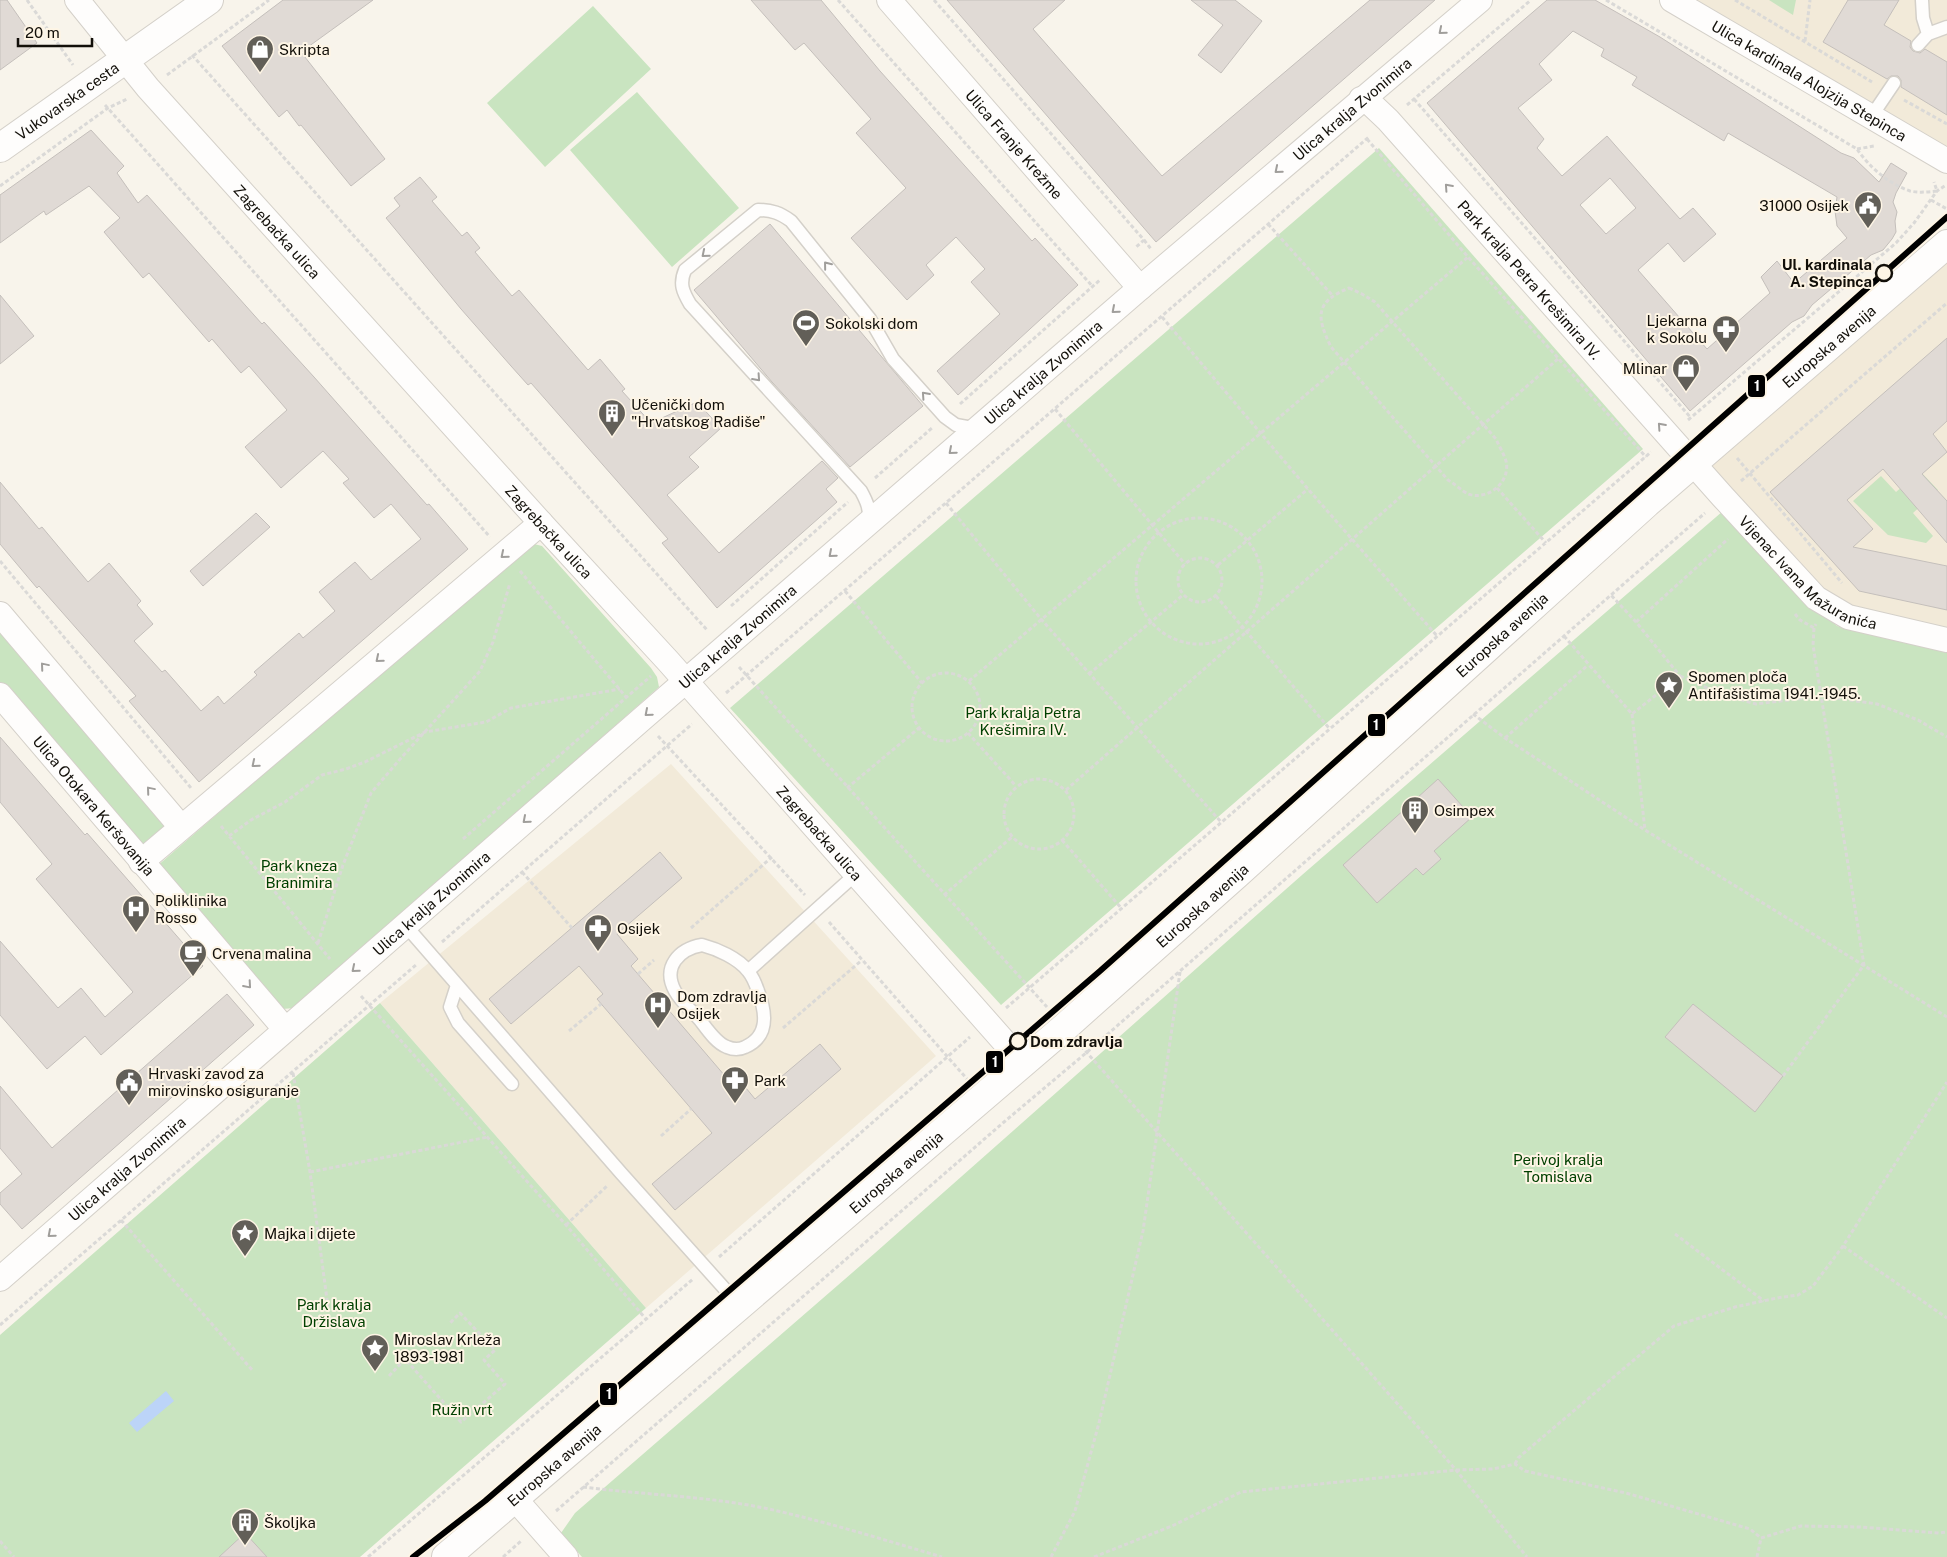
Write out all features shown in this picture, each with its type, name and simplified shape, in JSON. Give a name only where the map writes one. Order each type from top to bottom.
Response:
[{"type":"street","name":"Zagrebačka ulica","points":[[77,0],[124,59],[685,682],[1023,1063]]},
{"type":"street","name":"Vukovarska cesta","points":[[0,148],[209,0]]},
{"type":"street","name":"Ulica Franje Krežme","points":[[889,0],[1140,288]]},
{"type":"street","name":"Ulica kralja Zvonimira","points":[[0,1279],[869,522],[1361,99],[1480,0]]},
{"type":"street","name":"Ulica kardinala Alojzija Stepinca","points":[[1672,0],[1947,161]]},
{"type":"street","name":"Park kralja Petra Krešimira IV.","points":[[1361,99],[1370,103],[1388,120],[1693,462]]},
{"type":"street","name":"Europska avenija","points":[[446,1557],[1065,1027],[1693,462],[1947,244]]},
{"type":"street","name":"Vijenac Ivana Mažuranića","points":[[1693,462],[1806,589],[1827,606],[1848,617],[1947,640]]},
{"type":"street","points":[[141,862],[541,523]]},
{"type":"street","points":[[0,614],[181,827]]},
{"type":"street","name":"Ulica Otokara Keršovanija","points":[[0,695],[285,1029]]},
{"type":"street","points":[[515,1499],[566,1557]]},
{"type":"lane","points":[[1922,0],[1923,18],[1928,34]]},
{"type":"lane","points":[[1918,45],[1928,34],[1947,26]]},
{"type":"lane","points":[[1871,116],[1891,87]]},
{"type":"lane","points":[[869,522],[868,502],[861,491],[690,304],[683,292],[681,280],[685,270],[758,210],[779,212],[791,221],[870,319],[893,359],[945,417],[956,425],[978,428]]},
{"type":"lane","points":[[748,971],[856,874]]},
{"type":"lane","points":[[406,926],[620,1173],[740,1306]]},
{"type":"lane","points":[[702,945],[715,948],[748,971],[755,982],[766,1018],[764,1028],[759,1037],[750,1045],[739,1050],[726,1047],[716,1038],[675,992],[670,978],[672,963],[680,954],[690,947],[702,945]]},
{"type":"lane","points":[[456,985],[450,1007],[458,1023],[512,1084]]},
{"type":"path","points":[[838,0],[1093,287]]},
{"type":"path","points":[[0,1325],[1367,138],[1531,0]]},
{"type":"path","points":[[1606,0],[1857,149],[1875,171],[1903,188],[1920,192],[1937,191]]},
{"type":"path","points":[[1735,0],[1805,41],[1891,87],[1947,124]]},
{"type":"path","points":[[1805,41],[1810,0]]},
{"type":"path","points":[[192,55],[847,788],[1065,1027],[1157,1134],[1456,1470],[1527,1557]]},
{"type":"path","points":[[1414,99],[1691,418]]},
{"type":"path","points":[[1367,138],[1468,257],[1646,457]]},
{"type":"path","points":[[368,1557],[645,1318],[706,1268],[987,1022],[1030,988],[1329,728],[1896,243],[1914,223],[1937,191],[1947,184]]},
{"type":"path","points":[[1931,200],[1947,209]]},
{"type":"path","points":[[1268,224],[1332,295]]},
{"type":"path","points":[[969,681],[1468,257]]},
{"type":"path","points":[[1349,288],[1375,302],[1392,322],[1496,439],[1506,463],[1505,477],[1490,494],[1468,494],[1448,480],[1331,347],[1320,320],[1323,307],[1332,295],[1349,288]]},
{"type":"path","points":[[503,1557],[1086,1053],[1947,303]]},
{"type":"path","points":[[1162,317],[1260,434],[1437,636]]},
{"type":"path","points":[[1066,790],[1559,358]]},
{"type":"path","points":[[1055,409],[1185,564]]},
{"type":"path","points":[[1700,410],[1750,474],[1843,584],[1814,628],[1814,645],[1864,965],[1783,1076]]},
{"type":"path","points":[[1497,488],[1546,543]]},
{"type":"path","points":[[1218,566],[1308,489]]},
{"type":"path","points":[[946,503],[1041,620],[1221,822]]},
{"type":"path","points":[[1188,518],[1204,518],[1220,521],[1235,529],[1247,540],[1256,553],[1262,584],[1259,600],[1252,614],[1242,626],[1225,638],[1206,644],[1186,643],[1167,636],[1151,623],[1140,605],[1135,586],[1137,565],[1145,547],[1159,532],[1173,523],[1188,518]]},
{"type":"path","points":[[1636,622],[1731,537]]},
{"type":"path","points":[[1202,557],[1213,561],[1218,566],[1221,571],[1222,584],[1216,596],[1210,600],[1196,602],[1189,600],[1183,594],[1178,585],[1178,579],[1179,573],[1185,564],[1190,560],[1202,557]]},
{"type":"path","points":[[0,561],[206,806],[369,1006],[566,1225],[645,1318]]},
{"type":"path","points":[[318,943],[343,865],[371,793],[480,671],[493,642],[511,579]]},
{"type":"path","points":[[845,590],[922,683]]},
{"type":"path","points":[[1089,674],[1183,594]]},
{"type":"path","points":[[1611,595],[1636,622],[1680,676],[1721,694],[1756,704],[1822,696],[1877,704],[1918,720],[1947,737]]},
{"type":"path","points":[[1216,596],[1329,728]]},
{"type":"path","points":[[1564,636],[1632,714],[1645,830]]},
{"type":"path","points":[[1505,738],[1588,664]]},
{"type":"path","points":[[940,673],[960,675],[969,681],[976,689],[980,698],[981,709],[978,719],[968,733],[956,740],[946,742],[927,736],[919,728],[914,720],[912,710],[916,691],[922,683],[940,673]]},
{"type":"path","points":[[1632,714],[1680,676]]},
{"type":"path","points":[[229,836],[251,820],[285,802],[322,775],[366,762],[425,732],[486,722],[511,708],[620,689]]},
{"type":"path","points":[[1473,714],[1505,738],[1645,830],[1947,1017]]},
{"type":"path","points":[[847,788],[919,728]]},
{"type":"path","points":[[968,733],[1016,786]]},
{"type":"path","points":[[1041,778],[1058,783],[1066,790],[1073,805],[1074,822],[1070,832],[1053,846],[1042,849],[1031,848],[1021,844],[1012,837],[1004,817],[1004,806],[1016,786],[1025,781],[1041,778]]},
{"type":"path","points":[[944,895],[1012,837]]},
{"type":"path","points":[[1062,840],[1122,908]]},
{"type":"path","points":[[705,916],[772,857]]},
{"type":"path","points":[[522,872],[572,928]]},
{"type":"path","points":[[794,1018],[862,960]]},
{"type":"path","points":[[1051,1557],[1075,1511],[1099,1423],[1142,1231],[1180,971]]},
{"type":"path","points":[[569,1031],[600,1004]]},
{"type":"path","points":[[293,1072],[310,1172],[328,1307]]},
{"type":"path","points":[[1094,1557],[1172,1526],[1241,1492],[1456,1470],[1492,1469],[1514,1464],[1518,1458],[1674,1326],[1735,1307],[1798,1295],[1813,1286],[1844,1246],[1947,1082]]},
{"type":"path","points":[[661,1136],[691,1109]]},
{"type":"path","points":[[310,1172],[488,1137]]},
{"type":"path","points":[[566,1225],[620,1173]]},
{"type":"path","points":[[122,1220],[253,1371]]},
{"type":"path","points":[[1676,1234],[1764,1301]]},
{"type":"path","points":[[1844,1246],[1947,1318]]},
{"type":"path","points":[[389,1376],[405,1359],[461,1422],[505,1384],[484,1360],[495,1350],[460,1313],[450,1323]]},
{"type":"path","points":[[1514,1464],[1525,1471],[1626,1493],[1750,1529],[1761,1538]]},
{"type":"path","points":[[460,1471],[463,1474]]},
{"type":"path","points":[[583,1487],[697,1498],[768,1509],[942,1557]]},
{"type":"path","points":[[1761,1538],[1801,1526],[1947,1532]]},
{"type":"path","points":[[1757,1557],[1761,1538]]},
{"type":"path","points":[[0,1541],[14,1557]]},
{"type":"shaded area","points":[[1697,0],[1947,0],[1947,148]]},
{"type":"shaded area","points":[[1947,233],[1947,651],[1837,626],[1813,605],[1681,462]]},
{"type":"shaded area","name":"Dom zdravlja Osijek","points":[[671,764],[936,1056],[646,1308],[380,1003]]},
{"type":"green space","points":[[1769,0],[1796,0],[1793,15]]},
{"type":"green space","points":[[593,6],[651,69],[545,167],[487,103]]},
{"type":"green space","points":[[637,92],[739,208],[672,267],[570,150]]},
{"type":"green space","name":"Park kralja Petra Krešimira IV.","points":[[1379,148],[1643,449],[1001,1005],[730,708]]},
{"type":"green space","points":[[1920,471],[1938,490],[1913,513],[1933,536],[1926,543],[1888,535],[1853,501],[1881,476],[1896,492]]},
{"type":"green space","name":"Perivoj kralja Tomislava","points":[[1723,511],[1813,605],[1837,626],[1947,651],[1947,1557],[582,1557],[561,1533],[575,1513],[875,1253],[1302,875]]},
{"type":"green space","name":"Park kneza Branimira","points":[[534,544],[542,546],[651,668],[657,677],[659,687],[295,1008],[282,1009],[156,867],[526,547]]},
{"type":"green space","points":[[0,631],[167,826],[137,849],[0,686]]},
{"type":"green space","name":"Park kralja Držislava","points":[[380,1003],[646,1308],[360,1557],[0,1557],[0,1335]]},
{"type":"water","points":[[166,1391],[174,1401],[137,1432],[129,1423]]},
{"type":"building","points":[[0,0],[7,0],[37,43],[0,70]]},
{"type":"building","points":[[283,0],[373,0],[301,52],[385,159],[351,186],[287,110],[279,117],[222,46]]},
{"type":"building","points":[[751,0],[821,0],[880,71],[1032,241],[1035,238],[1078,285],[958,395],[937,371],[1000,314],[971,282],[985,269],[956,237],[926,265],[934,275],[907,300],[851,238],[906,188],[856,133],[871,119],[804,43],[795,50]]},
{"type":"building","points":[[947,0],[1065,0],[1033,29],[1162,176],[1370,0],[1435,0],[1156,242]]},
{"type":"building","points":[[1191,0],[1235,0],[1262,21],[1221,73],[1198,55],[1223,25]]},
{"type":"building","points":[[1547,0],[1595,0],[1660,37],[1841,153],[1854,158],[1879,182],[1891,163],[1907,173],[1893,202],[1897,212],[1895,221],[1896,232],[1883,250],[1871,255],[1812,305],[1804,316],[1792,322],[1690,411],[1427,103]],"holes":[[[1573,31],[1604,49],[1601,56],[1637,77],[1632,85],[1724,141],[1728,133],[1837,197],[1835,211],[1837,226],[1847,238],[1794,283],[1777,261],[1761,277],[1770,293],[1707,349],[1638,270],[1668,243],[1684,262],[1716,234],[1693,208],[1680,219],[1607,136],[1562,176],[1537,148],[1544,139],[1518,108],[1552,80],[1539,64]],[[1610,178],[1636,208],[1606,234],[1580,205]]]},
{"type":"building","points":[[1848,0],[1899,0],[1884,25],[1911,41],[1910,47],[1913,51],[1920,53],[1925,49],[1947,62],[1947,115],[1901,87],[1901,80],[1898,76],[1891,76],[1887,79],[1823,42]]},
{"type":"building","points":[[91,130],[124,166],[117,173],[138,203],[147,195],[468,549],[199,782],[129,701],[136,696],[39,586],[37,588],[0,544],[0,482],[39,529],[42,527],[88,582],[109,563],[141,601],[137,605],[153,624],[134,641],[162,672],[165,670],[201,711],[218,696],[224,704],[257,675],[254,672],[299,633],[303,638],[335,611],[319,592],[355,562],[371,580],[421,539],[391,504],[374,518],[343,483],[349,479],[323,451],[281,488],[245,447],[287,410],[249,366],[241,373],[212,339],[209,342],[149,273],[143,278],[104,232],[120,218],[89,186],[46,215],[44,211],[0,243],[0,195]]},
{"type":"building","points":[[420,177],[437,197],[432,201],[462,236],[467,232],[480,248],[475,252],[512,296],[519,290],[588,370],[600,359],[625,389],[622,391],[651,423],[697,402],[721,428],[689,457],[699,467],[667,495],[719,553],[822,461],[838,478],[826,489],[837,502],[717,608],[662,543],[668,539],[531,383],[528,385],[511,366],[386,218],[400,206],[394,198]]},
{"type":"building","name":"Sokolski dom","points":[[770,224],[923,406],[850,467],[772,382],[694,290]]},
{"type":"building","points":[[0,295],[34,336],[0,364]]},
{"type":"building","points":[[1947,338],[1947,421],[1933,434],[1947,452],[1922,474],[1947,501],[1947,543],[1883,469],[1847,500],[1873,529],[1853,547],[1947,566],[1947,610],[1859,591],[1770,492]]},
{"type":"building","points":[[256,513],[270,527],[203,586],[190,571]]},
{"type":"building","points":[[0,737],[203,966],[101,1055],[85,1036],[47,1069],[0,1015],[0,941],[58,1008],[81,988],[105,1017],[133,992],[36,879],[52,864],[0,802]]},
{"type":"building","name":"Osimpex","points":[[1438,779],[1472,817],[1434,851],[1441,859],[1423,875],[1416,868],[1377,903],[1343,865]]},
{"type":"building","points":[[660,852],[682,878],[617,934],[638,959],[631,966],[731,1083],[737,1077],[755,1099],[820,1044],[841,1069],[675,1210],[652,1184],[712,1133],[597,999],[603,994],[579,966],[511,1024],[489,999]]},
{"type":"building","points":[[227,994],[254,1025],[22,1229],[0,1204],[0,1193],[22,1174],[0,1148],[0,1086],[52,1148]]},
{"type":"building","points":[[1693,1004],[1783,1076],[1755,1112],[1665,1037]]},
{"type":"building","name":"Školjka","points":[[245,1533],[267,1557],[219,1557]]},
{"type":"transit line","name":"1","points":[[413,1557],[485,1501],[1100,971],[1947,217]]},
{"type":"place","name":"Skripta","points":[[260,73]]},
{"type":"place","name":"31000 Osijek","points":[[1868,229]]},
{"type":"place","name":"Ul. kardinala A. Stepinca","points":[[1884,273]]},
{"type":"place","name":"Sokolski dom","points":[[806,347]]},
{"type":"place","name":"Ljekarna k Sokolu","points":[[1726,353]]},
{"type":"place","name":"Mlinar","points":[[1686,392]]},
{"type":"place","name":"Učenički dom \"Hrvatskog Radiše\"","points":[[612,437]]},
{"type":"place","name":"Spomen ploča Antifašistima 1941.-1945.","points":[[1669,709]]},
{"type":"place","name":"Osimpex","points":[[1415,834]]},
{"type":"place","name":"Poliklinika Rosso","points":[[136,933]]},
{"type":"place","name":"Osijek","points":[[598,952]]},
{"type":"place","name":"Crvena malina","points":[[193,977]]},
{"type":"place","name":"Dom zdravlja Osijek","points":[[658,1029]]},
{"type":"place","name":"Dom zdravlja","points":[[1018,1041]]},
{"type":"place","name":"Park","points":[[735,1104]]},
{"type":"place","name":"Hrvaski zavod za mirovinsko osiguranje","points":[[129,1106]]},
{"type":"place","name":"Majka i dijete","points":[[245,1257]]},
{"type":"place","name":"Miroslav Krleža 1893-1981","points":[[375,1372]]},
{"type":"place","name":"Školjka","points":[[245,1546]]},
{"type":"park label","name":"Ružin vrt","points":[[462,1409]]}]
